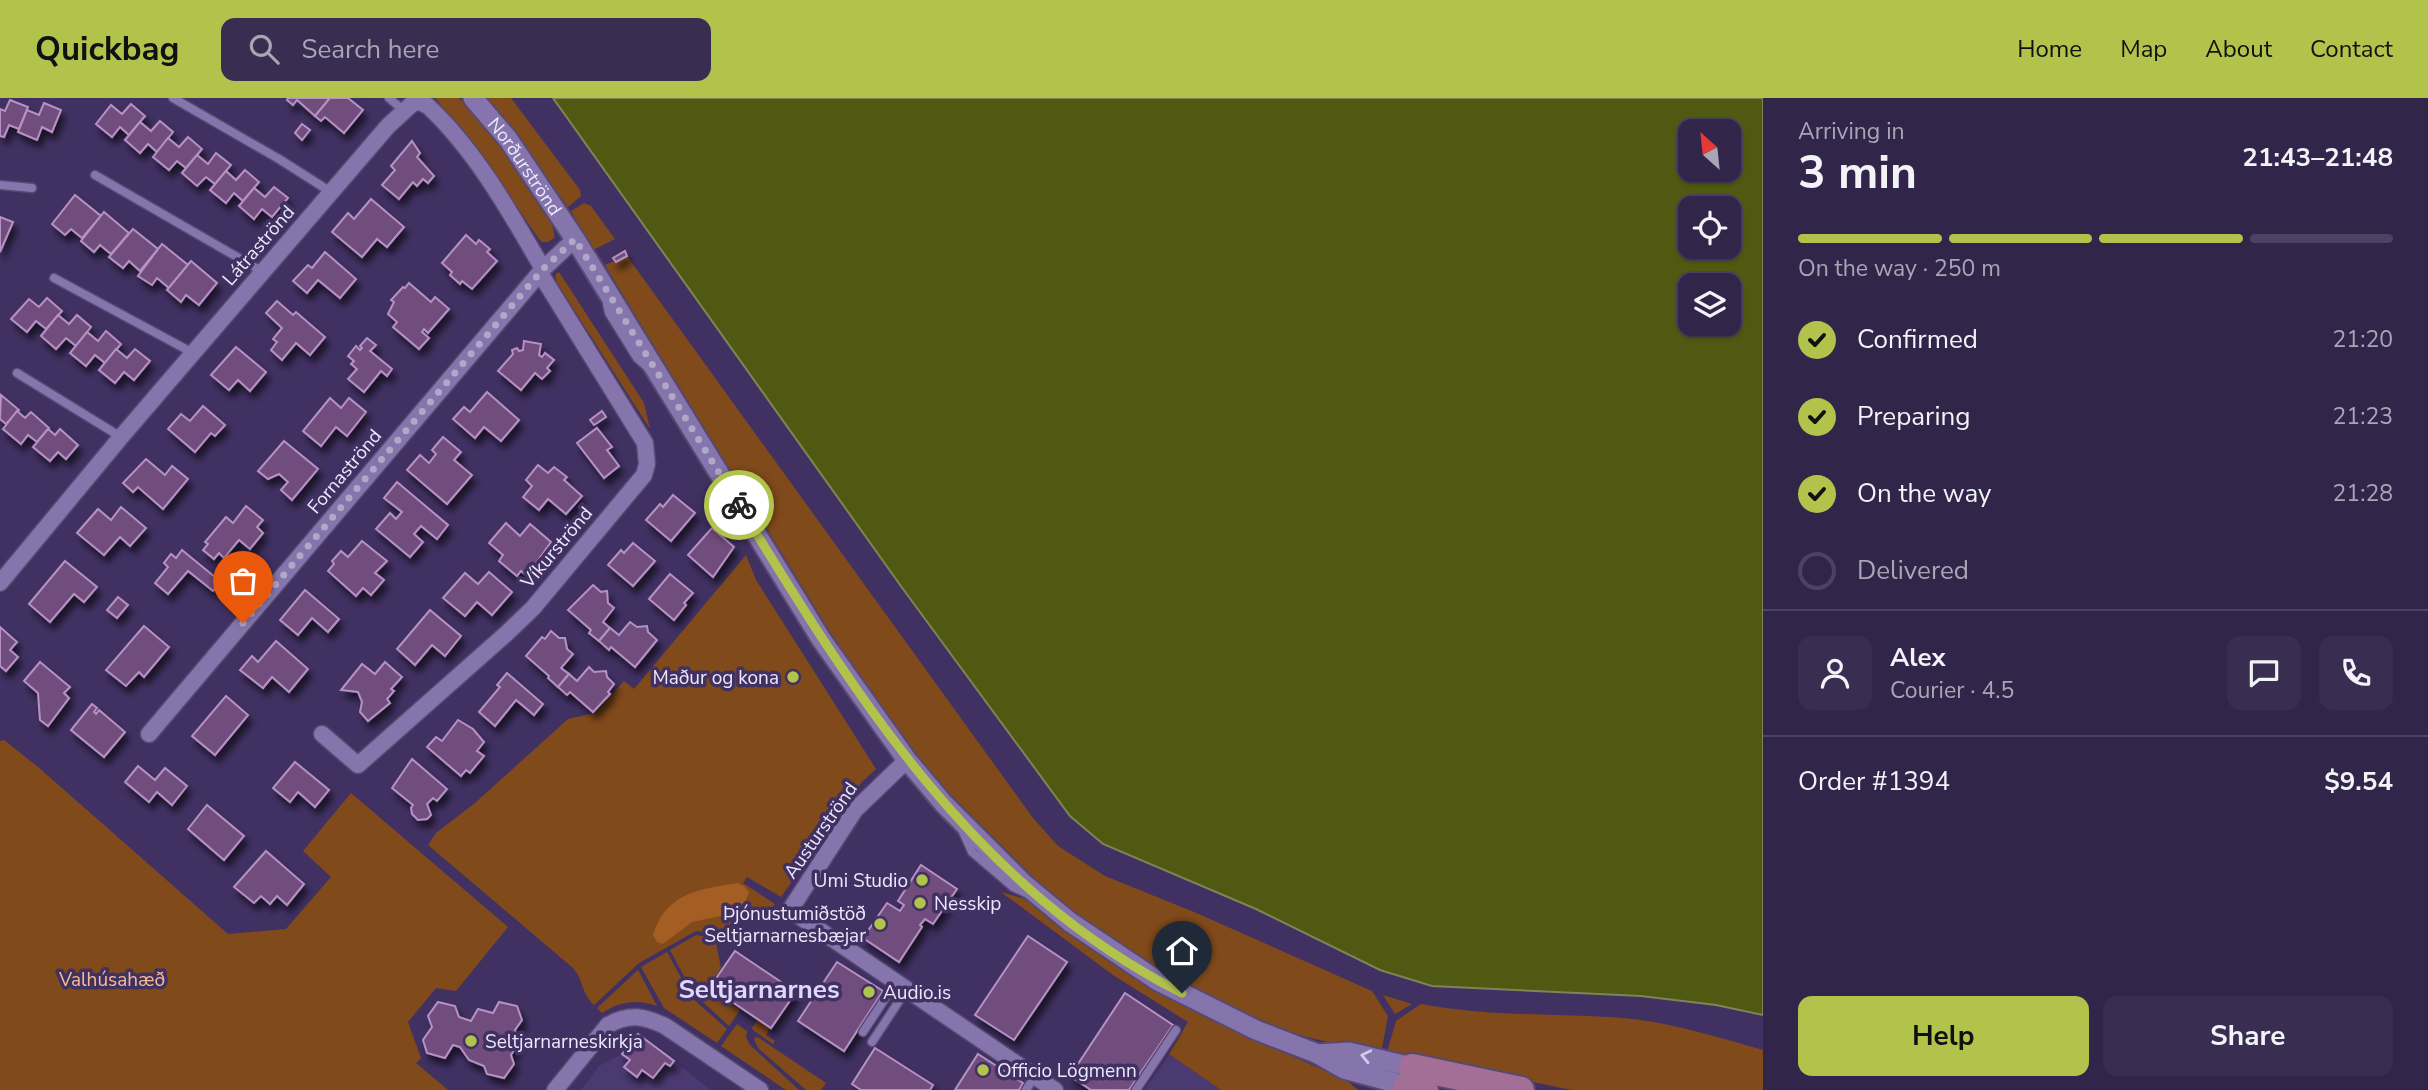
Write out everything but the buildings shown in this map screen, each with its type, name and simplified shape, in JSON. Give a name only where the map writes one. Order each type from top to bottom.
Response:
[{"type":"main road","points":[[1416,1083],[1521,1090]]},
{"type":"street","name":"Norðurströnd","points":[[474,98],[508,139],[575,239],[821,639],[907,760],[958,819],[1044,901],[1070,922],[1158,981],[1255,1030],[1318,1054],[1344,1069],[1416,1083]]},
{"type":"street","points":[[403,110],[412,103],[420,102],[437,115],[472,157],[508,210],[542,271]]},
{"type":"street","name":"Látraströnd","points":[[0,583],[121,437],[403,110]]},
{"type":"street","name":"Fornaströnd","points":[[149,734],[542,271],[575,239]]},
{"type":"street","name":"Víkurströnd","points":[[322,734],[358,765],[533,608],[644,475],[647,464],[645,443],[542,271]]},
{"type":"street","name":"Austurströnd","points":[[907,760],[855,810],[790,910],[1041,1086]]},
{"type":"street","points":[[555,1090],[608,1025],[627,1016],[640,1017],[665,1026],[760,1090]]},
{"type":"street","name":"Norðurströnd","points":[[1318,1054],[1349,1052],[1416,1083]]},
{"type":"street","points":[[1344,1069],[1363,1090]]},
{"type":"lane","points":[[173,98],[331,192]]},
{"type":"lane","points":[[389,98],[403,110]]},
{"type":"lane","points":[[95,175],[263,272]]},
{"type":"lane","points":[[0,185],[32,188]]},
{"type":"lane","points":[[54,278],[193,354]]},
{"type":"lane","points":[[17,373],[121,437]]},
{"type":"lane","points":[[863,1032],[901,986]]},
{"type":"lane","points":[[872,1042],[901,986]]},
{"type":"lane","points":[[1136,1090],[1177,1030]]},
{"type":"shaded area","points":[[553,98],[1763,98],[1763,1015],[1716,1005],[1641,996],[1432,986],[1380,970],[1256,909],[1103,844],[1070,816],[903,589]]},
{"type":"shaded area","points":[[738,883],[749,892],[745,902],[725,915],[692,922],[663,944],[657,942],[653,935],[659,921],[675,902],[697,891]]},
{"type":"shaded area","points":[[622,1054],[630,1060],[624,1068],[636,1077],[642,1070],[653,1078],[665,1063],[670,1066],[674,1061],[711,1090],[581,1090],[599,1066]]},
{"type":"shaded area","points":[[1169,1054],[1221,1090],[1144,1090]]},
{"type":"green space","points":[[435,98],[459,98],[483,125],[532,189],[552,226],[554,238],[548,242],[539,239],[474,145]]},
{"type":"green space","points":[[486,98],[511,98],[580,190],[581,196],[568,207]]},
{"type":"green space","points":[[584,203],[591,206],[615,239],[593,250],[571,211]]},
{"type":"green space","points":[[627,256],[1033,818],[1058,846],[1105,876],[1194,912],[1372,991],[1388,1016],[1381,1053],[1308,1037],[1255,1020],[1151,967],[1068,909],[1029,877],[958,807],[906,744],[850,663],[605,265]]},
{"type":"green space","points":[[559,272],[644,403],[650,429],[557,283],[555,275]]},
{"type":"green space","points":[[746,555],[756,580],[876,769],[861,783],[781,897],[747,877],[743,883],[775,904],[767,915],[756,910],[714,933],[696,931],[639,963],[594,1005],[573,968],[428,845],[436,833],[475,803],[568,719],[595,713],[624,681],[634,689]]},
{"type":"green space","name":"Valhúsahæð","points":[[4,740],[228,934],[286,929],[331,877],[303,851],[351,793],[508,927],[456,991],[436,988],[408,1022],[421,1058],[416,1063],[448,1090],[0,1090],[0,741]]},
{"type":"green space","points":[[1001,892],[1025,899],[1102,957],[1146,985],[1208,1019],[1346,1080],[1358,1090],[1221,1090],[1169,1054],[1188,1022],[1113,975]]},
{"type":"green space","points":[[696,935],[715,938],[721,968],[708,986],[740,1010],[729,1026],[693,993],[670,950]]},
{"type":"green space","points":[[667,952],[692,998],[727,1029],[717,1043],[664,1008],[641,967]]},
{"type":"green space","points":[[638,970],[657,1006],[629,1002],[602,1013],[597,1008]]},
{"type":"green space","points":[[1383,995],[1412,1004],[1395,1014]]},
{"type":"green space","points":[[1421,1004],[1496,1013],[1623,1018],[1693,1031],[1763,1050],[1763,1090],[1572,1090],[1387,1052],[1396,1021]]},
{"type":"green space","points":[[758,1019],[770,1028],[766,1035],[775,1041],[773,1044],[753,1030]]},
{"type":"green space","points":[[737,1024],[747,1031],[746,1037],[750,1045],[799,1090],[786,1090],[721,1046]]},
{"type":"green space","points":[[755,1037],[826,1083],[821,1090],[806,1090],[758,1048]]},
{"type":"way so far","points":[[243,623],[543,269],[575,239],[739,505]]},
{"type":"place","name":"Maður og kona","points":[[793,677]]},
{"type":"place","name":"Umi Studio","points":[[922,880]]},
{"type":"place","name":"Nesskip","points":[[920,903]]},
{"type":"place","name":"Þjónustumiðstöð Seltjarnarnesbæjar","points":[[880,924]]},
{"type":"place","name":"Audio.is","points":[[869,992]]},
{"type":"place","name":"Seltjarnarneskirkja","points":[[471,1041]]},
{"type":"place","name":"Officio Lögmenn","points":[[983,1070]]},
{"type":"district","name":"Seltjarnarnes","points":[[759,989]]},
{"type":"route","points":[[739,505],[821,639],[907,760],[943,804],[1023,883],[1070,922],[1158,981],[1182,993]]}]
